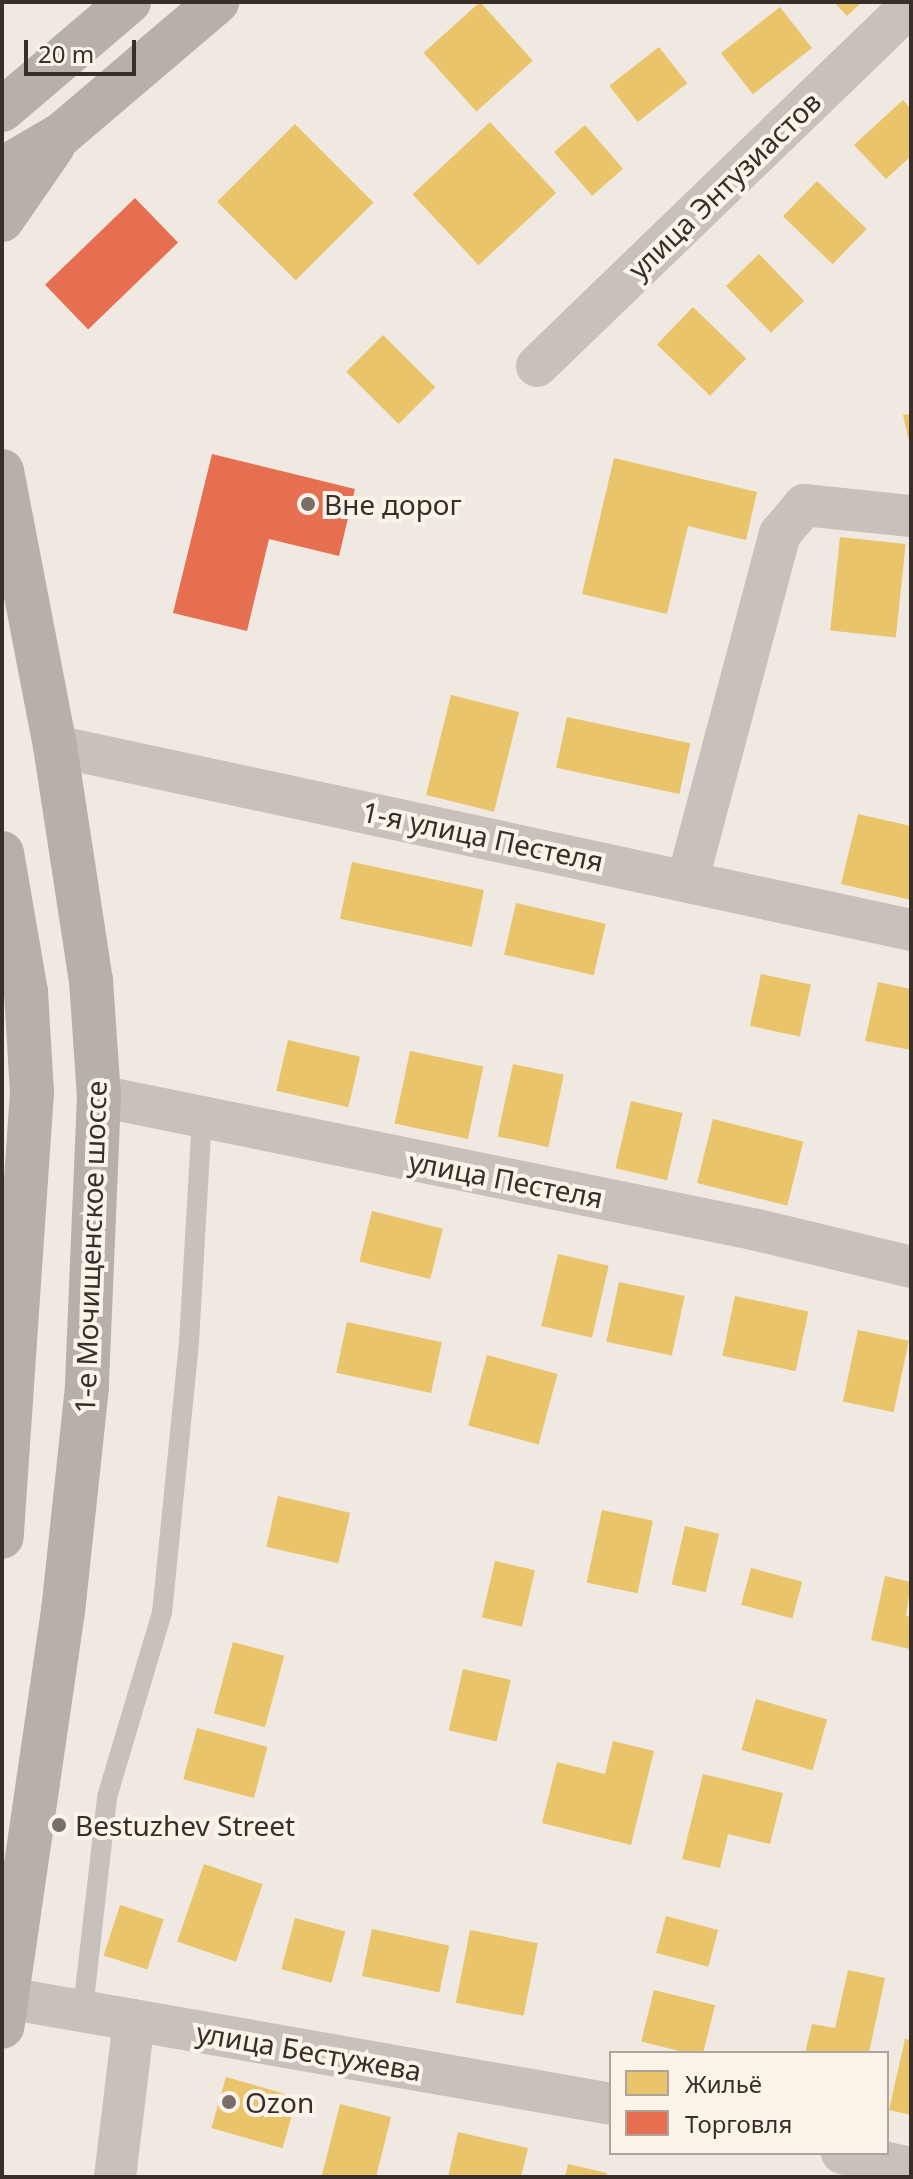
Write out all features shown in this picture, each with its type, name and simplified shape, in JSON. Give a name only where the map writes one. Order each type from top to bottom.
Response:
[{"type":"main road","points":[[2,110],[72,46],[129,2]]},
{"type":"main road","points":[[2,169],[62,134],[217,2]]},
{"type":"main road","points":[[72,46],[106,96]]},
{"type":"main road","points":[[2,220],[62,134]]},
{"type":"main road","name":"1-е Мочищенское шоссе","points":[[2,471],[55,746],[91,980],[99,1096],[87,1387],[63,1611],[5,2012]]},
{"type":"main road","points":[[2,853],[26,992],[32,1092],[2,1537]]},
{"type":"street","name":"улица Энтузиастов","points":[[537,366],[911,5]]},
{"type":"street","points":[[688,879],[780,534],[804,505],[911,516]]},
{"type":"street","name":"1-я улица Пестеля","points":[[55,746],[688,879],[911,930]]},
{"type":"street","name":"улица Пестеля","points":[[99,1096],[753,1229],[911,1267]]},
{"type":"street","name":"улица Бестужева","points":[[5,2012],[83,2009],[609,2104]]},
{"type":"street","points":[[115,2177],[134,2020]]},
{"type":"street","points":[[851,2155],[911,2168]]},
{"type":"lane","points":[[83,2009],[107,1797],[162,1613],[189,1342],[202,1118]]},
{"type":"building: Жильё","points":[[480,2],[533,61],[476,112],[424,53]]},
{"type":"building: Жильё","points":[[834,2],[862,2],[847,16]]},
{"type":"building: Жильё","points":[[780,7],[812,48],[753,94],[721,53]]},
{"type":"building: Жильё","points":[[659,47],[687,83],[638,122],[609,86]]},
{"type":"building: Жильё","points":[[903,100],[911,109],[911,156],[886,179],[854,145]]},
{"type":"building: Жильё","points":[[490,122],[556,193],[479,265],[412,194]]},
{"type":"building: Жильё","points":[[295,124],[373,202],[296,280],[217,202]]},
{"type":"building: Жильё","points":[[585,125],[623,169],[592,196],[554,152]]},
{"type":"building: Жильё","points":[[817,181],[867,229],[833,264],[783,216]]},
{"type":"building: Жильё","points":[[759,254],[804,301],[771,333],[726,286]]},
{"type":"building: Жильё","points":[[693,307],[746,358],[710,396],[657,344]]},
{"type":"building: Жильё","points":[[383,335],[435,387],[399,424],[346,372]]},
{"type":"building: Жильё","points":[[911,414],[911,446],[910,446],[903,415]]},
{"type":"building: Жильё","points":[[614,458],[757,492],[746,540],[688,526],[667,614],[582,594]]},
{"type":"building: Жильё","points":[[840,537],[906,544],[896,637],[830,630]]},
{"type":"building: Жильё","points":[[451,695],[519,712],[494,812],[426,795]]},
{"type":"building: Жильё","points":[[567,717],[690,743],[679,794],[556,768]]},
{"type":"building: Жильё","points":[[858,814],[911,826],[911,900],[841,884]]},
{"type":"building: Жильё","points":[[352,862],[484,890],[472,947],[340,919]]},
{"type":"building: Жильё","points":[[516,903],[606,924],[594,975],[504,955]]},
{"type":"building: Жильё","points":[[761,974],[811,985],[800,1036],[750,1026]]},
{"type":"building: Жильё","points":[[878,982],[911,989],[911,1050],[865,1041]]},
{"type":"building: Жильё","points":[[288,1040],[360,1057],[348,1107],[276,1091]]},
{"type":"building: Жильё","points":[[410,1051],[483,1067],[468,1139],[395,1123]]},
{"type":"building: Жильё","points":[[513,1064],[564,1075],[548,1147],[498,1136]]},
{"type":"building: Жильё","points":[[631,1101],[683,1113],[667,1180],[615,1168]]},
{"type":"building: Жильё","points":[[713,1119],[803,1141],[787,1206],[697,1183]]},
{"type":"building: Жильё","points":[[372,1211],[443,1229],[430,1279],[359,1261]]},
{"type":"building: Жильё","points":[[558,1254],[609,1266],[592,1338],[541,1326]]},
{"type":"building: Жильё","points":[[619,1282],[685,1296],[672,1356],[606,1342]]},
{"type":"building: Жильё","points":[[735,1296],[808,1312],[796,1371],[722,1356]]},
{"type":"building: Жильё","points":[[347,1322],[442,1342],[431,1393],[336,1373]]},
{"type":"building: Жильё","points":[[858,1330],[909,1341],[894,1412],[843,1401]]},
{"type":"building: Жильё","points":[[487,1355],[558,1374],[539,1444],[468,1426]]},
{"type":"building: Жильё","points":[[278,1496],[350,1513],[338,1563],[266,1547]]},
{"type":"building: Жильё","points":[[602,1510],[653,1521],[637,1593],[587,1582]]},
{"type":"building: Жильё","points":[[685,1526],[719,1534],[706,1592],[672,1584]]},
{"type":"building: Жильё","points":[[495,1561],[535,1570],[522,1627],[482,1618]]},
{"type":"building: Жильё","points":[[751,1568],[802,1582],[792,1618],[741,1605]]},
{"type":"building: Жильё","points":[[885,1576],[911,1582],[906,1616],[911,1617],[910,1649],[871,1640]]},
{"type":"building: Жильё","points":[[233,1642],[284,1656],[265,1727],[214,1713]]},
{"type":"building: Жильё","points":[[463,1669],[511,1680],[497,1741],[449,1730]]},
{"type":"building: Жильё","points":[[756,1699],[827,1719],[813,1770],[741,1750]]},
{"type":"building: Жильё","points":[[197,1728],[268,1747],[254,1798],[183,1779]]},
{"type":"building: Жильё","points":[[613,1741],[654,1751],[631,1845],[542,1823],[557,1762],[605,1774]]},
{"type":"building: Жильё","points":[[703,1774],[783,1793],[770,1844],[728,1834],[720,1868],[682,1859]]},
{"type":"building: Жильё","points":[[204,1864],[263,1884],[236,1962],[177,1942]]},
{"type":"building: Жильё","points":[[120,1905],[164,1919],[147,1970],[104,1955]]},
{"type":"building: Жильё","points":[[666,1916],[718,1930],[708,1967],[656,1953]]},
{"type":"building: Жильё","points":[[295,1918],[345,1931],[332,1983],[281,1969]]},
{"type":"building: Жильё","points":[[372,1929],[449,1945],[439,1992],[362,1976]]},
{"type":"building: Жильё","points":[[470,1930],[538,1943],[524,2016],[456,2003]]},
{"type":"building: Жильё","points":[[848,1970],[885,1978],[869,2051],[805,2051],[812,2024],[835,2028]]},
{"type":"building: Жильё","points":[[654,1990],[715,2005],[704,2051],[680,2051],[641,2041]]},
{"type":"building: Жильё","points":[[905,2039],[911,2040],[911,2115],[889,2110]]},
{"type":"building: Жильё","points":[[226,2077],[297,2097],[283,2148],[211,2128]]},
{"type":"building: Жильё","points":[[340,2104],[391,2117],[376,2177],[322,2175]]},
{"type":"building: Жильё","points":[[458,2132],[528,2148],[521,2177],[448,2177]]},
{"type":"building: Жильё","points":[[568,2164],[607,2173],[606,2177],[565,2177]]},
{"type":"building: Торговля","points":[[135,198],[178,243],[88,329],[45,285]]},
{"type":"building: Торговля","points":[[212,454],[355,489],[339,556],[269,539],[247,631],[173,613]]},
{"type":"place","name":"Вне дорог","points":[[308,504]]},
{"type":"place","name":"Bestuzhev Street","points":[[59,1825]]},
{"type":"place","name":"Ozon","points":[[229,2102]]}]
